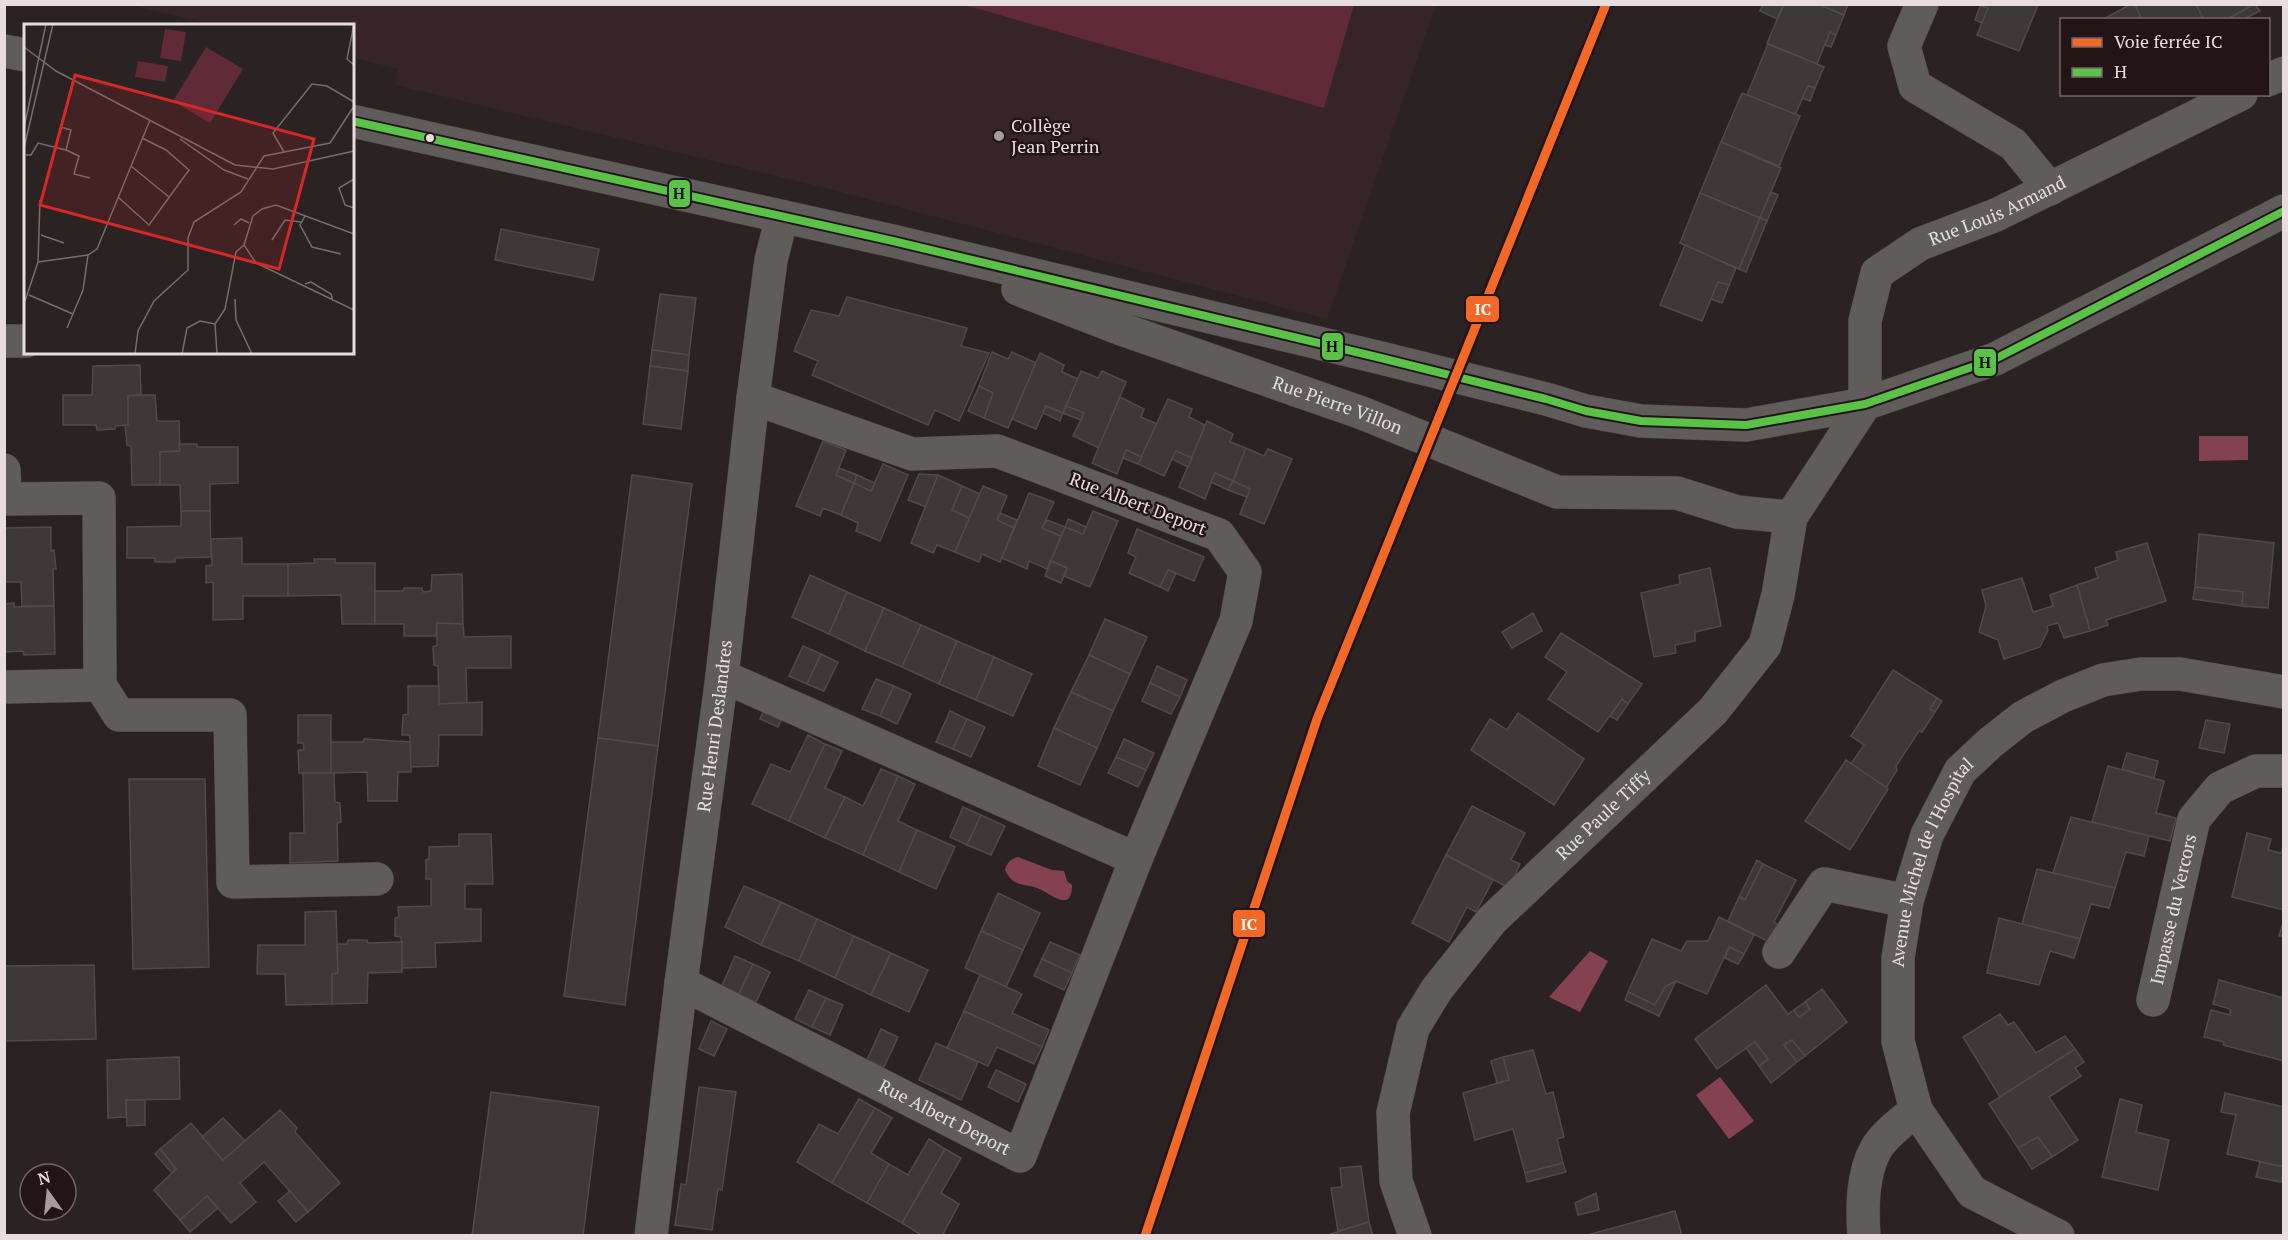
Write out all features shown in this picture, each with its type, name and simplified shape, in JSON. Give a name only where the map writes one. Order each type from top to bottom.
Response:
[{"type":"street","points":[[1922,4],[1904,46],[1915,86],[2013,144],[2050,189]]},
{"type":"street","points":[[4,51],[24,55]]},
{"type":"street","name":"Rue Louis Armand","points":[[1865,404],[1865,321],[1877,273],[1920,244],[1996,215],[2237,96]]},
{"type":"street","name":"Rue Pierre Villon","points":[[354,121],[893,241],[1381,358],[1586,411],[1641,421],[1746,425],[1865,404],[1995,359],[2283,210]]},
{"type":"street","name":"Rue Henri Deslandres","points":[[651,1236],[681,983],[722,676],[753,398],[771,260],[782,217]]},
{"type":"street","name":"Rue Pierre Villon","points":[[893,241],[1124,330],[1362,413],[1557,492],[1677,493],[1737,512],[1791,518]]},
{"type":"street","points":[[4,341],[24,341]]},
{"type":"street","name":"Rue Albert Deport","points":[[681,983],[1020,1156],[1136,859],[1236,621],[1245,572],[1220,535],[997,451],[912,454],[753,398]]},
{"type":"street","name":"Rue Paule Tiffy","points":[[1415,1236],[1396,1181],[1393,1113],[1413,1028],[1437,989],[1492,920],[1713,711],[1764,645],[1778,595],[1791,518],[1865,404]]},
{"type":"street","points":[[4,470],[5,499],[99,498],[100,686],[119,715],[230,715],[234,882],[376,879]]},
{"type":"street","name":"Avenue Michel de l'Hospital","points":[[2058,1236],[1972,1192],[1916,1110],[1898,1041],[1898,958],[1907,901],[1927,835],[1960,771],[1990,742],[2024,717],[2063,696],[2103,680],[2141,674],[2180,674],[2283,692]]},
{"type":"street","points":[[722,676],[1136,859]]},
{"type":"street","points":[[4,687],[100,686]]},
{"type":"street","name":"Impasse du Vercors","points":[[2153,1000],[2194,819],[2220,788],[2256,771],[2283,771]]},
{"type":"street","points":[[1779,952],[1824,884],[1907,901]]},
{"type":"street","points":[[1864,1236],[1864,1190],[1868,1168],[1877,1147],[1916,1110]]},
{"type":"shaded area","name":"Collège Jean Perrin","points":[[128,5],[1436,5],[1327,319],[821,187],[395,85],[398,69],[354,58],[354,24],[212,24]]},
{"type":"shaded area","points":[[965,5],[1354,5],[1324,108]]},
{"type":"shaded area","points":[[2199,436],[2248,436],[2248,460],[2199,461]]},
{"type":"shaded area","points":[[1018,857],[1052,870],[1064,871],[1067,881],[1072,885],[1068,899],[1059,899],[1037,888],[1018,884],[1011,879],[1005,870],[1009,862]]},
{"type":"shaded area","points":[[1590,951],[1608,961],[1580,1012],[1549,997]]},
{"type":"shaded area","points":[[1720,1077],[1754,1121],[1729,1139],[1696,1095]]},
{"type":"building","points":[[1763,4],[1784,4],[1777,19],[1760,11]]},
{"type":"building","points":[[1784,4],[1818,4],[1844,15],[1836,35],[1830,32],[1817,64],[1767,43]]},
{"type":"building","points":[[1818,4],[1848,4],[1844,15]]},
{"type":"building","points":[[1977,4],[2038,5],[2019,51],[1977,35],[1988,8]]},
{"type":"building","points":[[2135,4],[2141,18],[2106,18]]},
{"type":"building","points":[[2135,4],[2196,4],[2203,18],[2141,18]]},
{"type":"building","points":[[2196,4],[2255,4],[2230,18],[2203,18]]},
{"type":"building","points":[[2255,4],[2260,11],[2246,18],[2230,18]]},
{"type":"building","points":[[1980,6],[1988,8],[1982,23],[1975,20]]},
{"type":"building","points":[[1830,32],[1836,35],[1831,47],[1825,45]]},
{"type":"building","points":[[1768,44],[1824,67],[1815,88],[1808,86],[1795,115],[1747,95]]},
{"type":"building","points":[[1808,86],[1815,88],[1810,101],[1802,98]]},
{"type":"building","points":[[1742,93],[1800,116],[1779,166],[1721,142]]},
{"type":"building","points":[[1721,142],[1781,168],[1760,218],[1700,193]]},
{"type":"building","points":[[1771,192],[1778,195],[1767,221],[1760,218]]},
{"type":"building","points":[[1700,193],[1760,218],[1739,269],[1680,243]]},
{"type":"building","points":[[1760,218],[1767,221],[1746,272],[1739,269]]},
{"type":"building","points":[[501,229],[599,249],[593,280],[495,260]]},
{"type":"building","points":[[1685,245],[1736,268],[1729,285],[1718,282],[1702,321],[1660,305]]},
{"type":"building","points":[[1718,282],[1729,285],[1722,303],[1711,299]]},
{"type":"building","points":[[660,294],[696,298],[689,355],[652,350]]},
{"type":"building","points":[[847,297],[967,328],[961,346],[989,353],[959,421],[935,410],[928,425],[812,375],[818,361],[794,351],[811,310],[839,316]]},
{"type":"building","points":[[652,350],[689,355],[688,371],[650,366]]},
{"type":"building","points":[[992,352],[1008,359],[1012,352],[1036,363],[1008,428],[984,418],[993,393],[979,386]]},
{"type":"building","points":[[1040,353],[1064,365],[1062,372],[1078,379],[1063,413],[1046,406],[1036,429],[1012,419]]},
{"type":"building","points":[[140,365],[141,395],[128,396],[128,425],[115,426],[115,429],[97,430],[96,425],[63,425],[63,395],[92,395],[93,366]]},
{"type":"building","points":[[650,366],[688,371],[681,429],[643,424]]},
{"type":"building","points":[[1081,371],[1098,378],[1102,371],[1126,382],[1099,448],[1073,436],[1084,413],[1066,406]]},
{"type":"building","points":[[979,386],[993,393],[984,418],[968,411]]},
{"type":"building","points":[[155,395],[157,421],[179,421],[180,451],[160,452],[160,485],[132,485],[131,446],[127,445],[125,425],[128,425],[128,396]]},
{"type":"building","points":[[1120,397],[1144,409],[1141,417],[1157,424],[1142,457],[1126,450],[1117,474],[1092,463]]},
{"type":"building","points":[[1168,399],[1192,409],[1189,417],[1205,425],[1192,458],[1176,451],[1164,476],[1138,464]]},
{"type":"building","points":[[1046,406],[1063,413],[1060,421],[1043,413]]},
{"type":"building","points":[[1066,406],[1084,413],[1081,420],[1063,413]]},
{"type":"building","points":[[1207,421],[1233,434],[1230,442],[1246,448],[1233,481],[1215,473],[1205,499],[1179,487]]},
{"type":"building","points":[[823,441],[846,450],[836,475],[854,483],[841,515],[823,508],[820,516],[796,506]]},
{"type":"building","points":[[179,444],[197,444],[197,447],[238,447],[238,483],[210,484],[210,511],[181,511],[180,485],[160,485],[160,452],[180,451]]},
{"type":"building","points":[[1246,448],[1264,456],[1268,449],[1292,459],[1264,524],[1240,514],[1250,489],[1233,481]]},
{"type":"building","points":[[1126,450],[1142,457],[1138,464],[1123,458]]},
{"type":"building","points":[[1176,451],[1192,458],[1188,467],[1172,459]]},
{"type":"building","points":[[883,464],[908,475],[880,541],[856,531],[858,523],[841,515],[854,483],[871,491]]},
{"type":"building","points":[[839,468],[857,475],[854,483],[836,475]]},
{"type":"building","points":[[1215,473],[1233,481],[1228,490],[1211,482]]},
{"type":"building","points":[[919,474],[938,475],[926,507],[908,500]]},
{"type":"building","points":[[632,475],[692,484],[658,746],[598,738]]},
{"type":"building","points":[[857,475],[875,483],[871,491],[854,483]]},
{"type":"building","points":[[938,475],[962,486],[952,510],[969,518],[955,552],[937,545],[933,553],[911,543]]},
{"type":"building","points":[[1233,481],[1250,489],[1247,497],[1228,490]]},
{"type":"building","points":[[962,486],[980,494],[969,518],[952,510]]},
{"type":"building","points":[[983,486],[1007,496],[997,520],[1014,528],[1000,562],[982,554],[979,562],[955,552]]},
{"type":"building","points":[[1029,493],[1054,502],[1042,528],[1061,536],[1047,569],[1029,561],[1027,569],[1002,558]]},
{"type":"building","points":[[181,511],[210,511],[211,557],[175,558],[175,562],[155,562],[155,558],[127,558],[127,527],[181,526]]},
{"type":"building","points":[[1093,511],[1118,521],[1090,587],[1064,576],[1067,568],[1051,561],[1065,527],[1083,534]]},
{"type":"building","points":[[1000,513],[1017,520],[1014,528],[997,520]]},
{"type":"building","points":[[1068,519],[1086,527],[1083,534],[1065,527]]},
{"type":"building","points":[[1047,520],[1065,527],[1061,536],[1042,528]]},
{"type":"building","points":[[51,527],[51,551],[54,550],[56,569],[53,569],[54,606],[22,606],[21,582],[4,582],[4,528]]},
{"type":"building","points":[[1137,529],[1204,557],[1194,581],[1168,570],[1160,587],[1129,573],[1136,557],[1128,553]]},
{"type":"building","points":[[2199,534],[2274,543],[2268,608],[2242,606],[2243,592],[2195,587]]},
{"type":"building","points":[[242,538],[242,564],[288,564],[288,596],[243,596],[243,619],[213,620],[213,582],[206,583],[206,566],[212,565],[211,539]]},
{"type":"building","points":[[2147,543],[2166,601],[2106,620],[2108,625],[2090,631],[2077,585],[2098,578],[2095,568],[2118,560],[2116,552]]},
{"type":"building","points":[[314,559],[335,559],[335,563],[375,563],[375,624],[342,624],[341,595],[288,596],[288,564],[315,563]]},
{"type":"building","points":[[1051,561],[1067,568],[1061,583],[1045,576]]},
{"type":"building","points":[[1710,568],[1721,626],[1695,632],[1695,641],[1675,645],[1676,653],[1654,657],[1641,593],[1680,584],[1679,575]]},
{"type":"building","points":[[1168,570],[1176,573],[1168,591],[1160,587]]},
{"type":"building","points":[[462,574],[463,624],[437,623],[436,636],[404,636],[404,624],[375,624],[375,591],[422,588],[423,592],[431,591],[432,575]]},
{"type":"building","points":[[810,575],[847,592],[829,634],[792,617]]},
{"type":"building","points":[[2022,578],[2033,612],[2053,606],[2050,595],[2077,585],[2090,631],[2064,638],[2058,623],[2047,626],[2048,630],[2040,647],[2004,659],[1998,640],[1979,632],[1986,606],[1982,590]]},
{"type":"building","points":[[2195,587],[2243,592],[2242,606],[2193,599]]},
{"type":"building","points":[[847,592],[884,608],[865,651],[829,634]]},
{"type":"building","points":[[14,603],[14,607],[54,606],[55,654],[24,655],[23,651],[4,652],[4,604]]},
{"type":"building","points":[[884,608],[921,625],[902,667],[865,651]]},
{"type":"building","points":[[1533,613],[1542,631],[1512,648],[1502,632]]},
{"type":"building","points":[[1105,619],[1147,637],[1130,674],[1089,655]]},
{"type":"building","points":[[437,623],[463,624],[464,637],[511,636],[511,668],[466,668],[467,703],[439,704],[438,666],[434,665],[433,647],[437,645]]},
{"type":"building","points":[[921,625],[957,641],[939,684],[902,667]]},
{"type":"building","points":[[1561,633],[1642,684],[1628,704],[1622,699],[1598,732],[1548,699],[1567,672],[1545,657]]},
{"type":"building","points":[[957,641],[994,657],[976,700],[939,684]]},
{"type":"building","points":[[803,646],[821,654],[807,684],[789,676]]},
{"type":"building","points":[[821,654],[838,662],[824,691],[807,684]]},
{"type":"building","points":[[1089,655],[1130,674],[1113,711],[1071,692]]},
{"type":"building","points":[[994,657],[1032,674],[1013,716],[976,700]]},
{"type":"building","points":[[1157,666],[1187,680],[1180,697],[1150,683]]},
{"type":"building","points":[[1893,670],[1937,698],[1930,709],[1935,712],[1922,732],[1919,731],[1896,766],[1897,770],[1886,788],[1851,764],[1864,745],[1851,736]]},
{"type":"building","points":[[876,679],[894,686],[880,716],[862,709]]},
{"type":"building","points":[[1150,683],[1180,697],[1171,714],[1142,701]]},
{"type":"building","points":[[408,686],[439,686],[439,704],[482,702],[482,735],[439,735],[438,766],[410,767],[410,735],[402,735],[403,715],[408,714]]},
{"type":"building","points":[[894,686],[911,694],[897,724],[880,716]]},
{"type":"building","points":[[1071,692],[1113,711],[1097,748],[1054,728]]},
{"type":"building","points":[[1937,698],[1942,701],[1935,712],[1930,709]]},
{"type":"building","points":[[1622,699],[1628,704],[1617,720],[1610,716]]},
{"type":"building","points":[[765,708],[783,715],[778,727],[760,719]]},
{"type":"building","points":[[950,711],[967,719],[953,749],[936,742]]},
{"type":"building","points":[[1518,713],[1584,759],[1554,805],[1471,750],[1490,719],[1507,730]]},
{"type":"building","points":[[298,715],[331,715],[331,773],[299,773],[298,750],[304,750],[303,743],[298,743]]},
{"type":"building","points":[[967,719],[985,727],[971,757],[953,749]]},
{"type":"building","points":[[2206,720],[2230,724],[2224,753],[2199,748]]},
{"type":"building","points":[[1054,728],[1097,748],[1080,785],[1038,766]]},
{"type":"building","points":[[808,735],[825,744],[789,821],[752,804],[771,764],[790,772]]},
{"type":"building","points":[[598,738],[658,746],[625,1005],[564,996]]},
{"type":"building","points":[[364,739],[410,742],[411,772],[398,772],[397,801],[368,801],[367,772],[331,773],[331,742],[363,742]]},
{"type":"building","points":[[1124,739],[1154,753],[1146,770],[1116,757]]},
{"type":"building","points":[[825,744],[842,751],[825,788],[845,797],[825,838],[789,821]]},
{"type":"building","points":[[2127,753],[2158,761],[2154,778],[2122,769]]},
{"type":"building","points":[[1116,757],[1146,770],[1138,787],[1108,773]]},
{"type":"building","points":[[1846,760],[1888,789],[1850,850],[1805,821]]},
{"type":"building","points":[[2108,766],[2164,781],[2156,813],[2176,818],[2170,841],[2092,822]]},
{"type":"building","points":[[881,769],[898,776],[863,855],[825,838],[845,797],[863,806]]},
{"type":"building","points":[[303,773],[334,773],[335,802],[340,803],[341,822],[337,823],[338,861],[290,863],[290,833],[304,833]]},
{"type":"building","points":[[898,776],[915,784],[898,821],[917,830],[899,872],[863,855]]},
{"type":"building","points":[[129,779],[205,779],[209,967],[133,969]]},
{"type":"building","points":[[1472,806],[1525,833],[1511,860],[1520,864],[1509,888],[1446,855]]},
{"type":"building","points":[[963,807],[981,815],[967,845],[950,837]]},
{"type":"building","points":[[981,815],[1005,826],[991,855],[967,845]]},
{"type":"building","points":[[2071,817],[2149,836],[2144,856],[2126,852],[2115,888],[2053,873]]},
{"type":"building","points":[[917,830],[955,847],[936,889],[899,872]]},
{"type":"building","points":[[2247,833],[2271,839],[2268,850],[2281,853],[2284,845],[2284,910],[2232,897]]},
{"type":"building","points":[[459,834],[491,834],[493,884],[465,884],[465,909],[481,909],[481,941],[435,943],[436,967],[402,968],[401,937],[395,936],[395,918],[399,917],[398,907],[431,906],[431,879],[426,879],[429,847],[459,846]]},
{"type":"building","points":[[1446,855],[1493,880],[1476,912],[1467,907],[1449,942],[1412,923]]},
{"type":"building","points":[[1757,860],[1763,864],[1745,900],[1739,897]]},
{"type":"building","points":[[1763,864],[1796,880],[1774,922],[1786,930],[1777,946],[1728,921],[1739,897],[1745,900]]},
{"type":"building","points":[[2037,869],[2115,888],[2109,908],[2091,904],[2080,939],[2022,924]]},
{"type":"building","points":[[744,886],[781,902],[761,945],[725,927]]},
{"type":"building","points":[[998,893],[1040,913],[1023,950],[981,931]]},
{"type":"building","points":[[781,902],[817,919],[799,961],[761,945]]},
{"type":"building","points":[[336,911],[338,973],[332,974],[332,1004],[286,1005],[285,974],[257,974],[258,945],[305,945],[305,912]]},
{"type":"building","points":[[1719,917],[1754,935],[1744,954],[1729,947],[1707,994],[1676,981],[1665,987],[1655,1005],[1628,992],[1652,939],[1681,951],[1687,941],[1708,941]]},
{"type":"building","points":[[1999,918],[2080,939],[2074,958],[2050,951],[2039,985],[1987,973]]},
{"type":"building","points":[[817,919],[854,936],[835,978],[799,961]]},
{"type":"building","points":[[2284,920],[2284,936],[2279,936]]},
{"type":"building","points":[[981,931],[1023,950],[1006,987],[965,968]]},
{"type":"building","points":[[854,936],[891,953],[871,995],[835,978]]},
{"type":"building","points":[[348,940],[367,940],[368,943],[402,942],[402,972],[368,973],[367,1003],[332,1004],[332,974],[338,973],[337,944],[347,944]]},
{"type":"building","points":[[1050,942],[1080,955],[1072,973],[1042,959]]},
{"type":"building","points":[[1729,947],[1744,954],[1738,964],[1725,958]]},
{"type":"building","points":[[891,953],[928,970],[909,1012],[871,995]]},
{"type":"building","points":[[735,956],[753,964],[739,994],[722,986]]},
{"type":"building","points":[[1042,959],[1072,973],[1064,990],[1034,976]]},
{"type":"building","points":[[753,964],[770,972],[756,1002],[739,994]]},
{"type":"building","points":[[94,965],[96,1039],[4,1041],[4,966]]},
{"type":"building","points":[[980,975],[1022,994],[1012,1013],[1049,1030],[1042,1047],[964,1011]]},
{"type":"building","points":[[2219,980],[2284,998],[2284,1061],[2223,1045],[2224,1042],[2204,1037],[2211,1010],[2230,1015],[2230,1009],[2213,1004]]},
{"type":"building","points":[[1676,981],[1659,1016],[1625,1000],[1628,992],[1655,1005],[1665,987]]},
{"type":"building","points":[[1766,985],[1788,1014],[1794,1010],[1799,1017],[1810,1009],[1805,1002],[1822,989],[1847,1022],[1805,1056],[1792,1040],[1784,1045],[1797,1062],[1771,1083],[1759,1066],[1768,1059],[1755,1042],[1717,1069],[1695,1039]]},
{"type":"building","points":[[809,990],[826,998],[812,1027],[795,1019]]},
{"type":"building","points":[[826,998],[843,1005],[830,1035],[812,1027]]},
{"type":"building","points":[[1805,1002],[1810,1009],[1799,1017],[1794,1010]]},
{"type":"building","points":[[964,1011],[1042,1047],[1034,1064],[997,1047],[988,1066],[947,1048]]},
{"type":"building","points":[[2000,1014],[2008,1025],[2014,1022],[2036,1053],[2065,1036],[2075,1049],[2000,1097],[1963,1037]]},
{"type":"building","points":[[711,1021],[727,1029],[714,1056],[699,1049]]},
{"type":"building","points":[[881,1029],[898,1037],[884,1067],[867,1060]]},
{"type":"building","points":[[1792,1040],[1805,1056],[1797,1062],[1784,1045]]},
{"type":"building","points":[[1755,1042],[1768,1059],[1759,1066],[1746,1048]]},
{"type":"building","points":[[936,1043],[978,1062],[961,1100],[919,1080]]},
{"type":"building","points":[[2075,1049],[2084,1062],[2075,1068],[2081,1076],[2049,1097],[2078,1140],[2052,1157],[2038,1137],[2018,1148],[1989,1104]]},
{"type":"building","points":[[1533,1050],[1546,1094],[1553,1092],[1564,1137],[1557,1139],[1563,1163],[1525,1173],[1513,1129],[1475,1140],[1463,1093],[1509,1080],[1503,1057]]},
{"type":"building","points":[[179,1057],[180,1099],[126,1100],[126,1117],[108,1118],[107,1060]]},
{"type":"building","points":[[1503,1057],[1509,1080],[1497,1083],[1491,1061]]},
{"type":"building","points":[[996,1070],[1026,1084],[1018,1102],[988,1087]]},
{"type":"building","points":[[699,1087],[736,1092],[722,1190],[718,1189],[712,1230],[675,1225],[681,1184],[686,1185]]},
{"type":"building","points":[[491,1092],[599,1107],[583,1236],[472,1236]]},
{"type":"building","points":[[2225,1093],[2284,1107],[2284,1167],[2227,1154],[2236,1115],[2221,1112]]},
{"type":"building","points":[[859,1099],[875,1108],[832,1183],[797,1162],[819,1124],[838,1134]]},
{"type":"building","points":[[2120,1099],[2142,1105],[2136,1132],[2169,1140],[2158,1190],[2102,1177]]},
{"type":"building","points":[[126,1100],[145,1100],[145,1125],[127,1126]]},
{"type":"building","points":[[875,1108],[892,1118],[871,1153],[889,1164],[867,1203],[832,1183]]},
{"type":"building","points":[[280,1110],[297,1128],[295,1132],[340,1183],[308,1212],[264,1162],[240,1183],[256,1202],[231,1223],[207,1196],[180,1220],[154,1190],[176,1169],[160,1149],[191,1123],[223,1160]]},
{"type":"building","points":[[223,1118],[245,1141],[223,1160],[202,1137]]},
{"type":"building","points":[[2038,1137],[2052,1157],[2032,1169],[2018,1148]]},
{"type":"building","points":[[929,1139],[945,1149],[902,1223],[867,1203],[889,1164],[908,1175]]},
{"type":"building","points":[[160,1149],[176,1169],[172,1173],[155,1154]]},
{"type":"building","points":[[945,1149],[961,1158],[941,1193],[959,1204],[942,1236],[923,1236],[902,1223]]},
{"type":"building","points":[[2260,1162],[2284,1167],[2281,1182],[2256,1177]]},
{"type":"building","points":[[1563,1163],[1566,1172],[1527,1182],[1525,1173]]},
{"type":"building","points":[[1361,1166],[1369,1222],[1338,1231],[1331,1188],[1342,1187],[1340,1168]]},
{"type":"building","points":[[290,1191],[308,1212],[296,1222],[278,1201]]},
{"type":"building","points":[[1596,1193],[1599,1210],[1578,1215],[1575,1203]]},
{"type":"building","points":[[207,1196],[218,1208],[190,1232],[180,1220]]},
{"type":"building","points":[[1675,1211],[1682,1236],[1587,1236],[1587,1235]]},
{"type":"building","points":[[1369,1222],[1373,1236],[1324,1236]]},
{"type":"rail line","name":"IC","points":[[1145,1236],[1317,719],[1606,4]]},
{"type":"transit line","name":"H","points":[[354,121],[893,241],[1381,358],[1586,411],[1641,421],[1746,425],[1865,404],[1995,359],[2284,211]]},
{"type":"place","name":"Collège Jean Perrin","points":[[999,136]]}]
